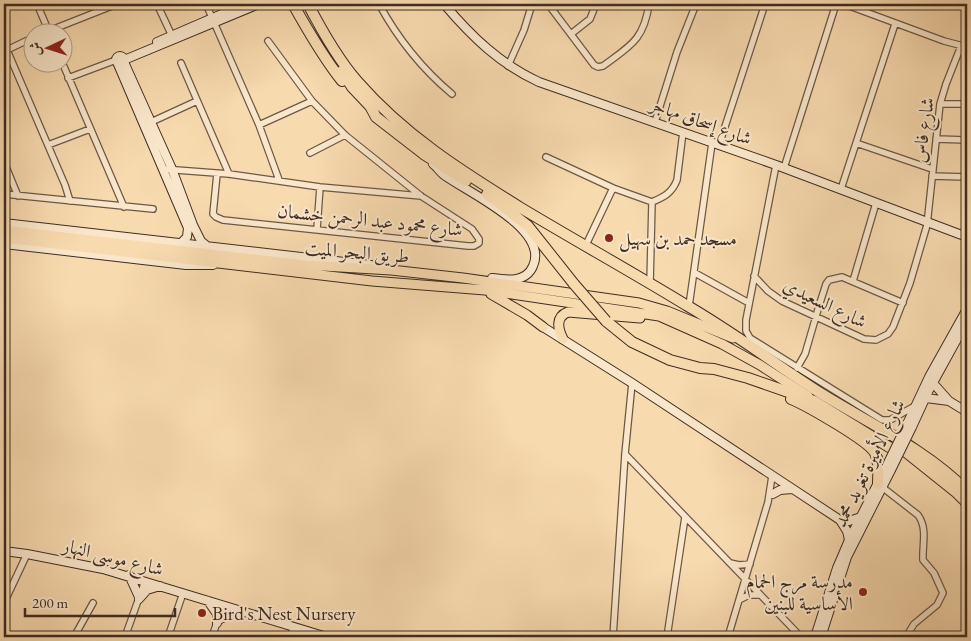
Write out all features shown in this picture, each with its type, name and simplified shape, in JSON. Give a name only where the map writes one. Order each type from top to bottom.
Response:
[{"type":"highway","points":[[293,4],[329,64],[369,114],[376,117],[424,156],[487,194],[516,216],[538,237],[574,284],[606,321],[621,335],[651,352],[670,360],[748,378],[814,401],[889,447],[906,452],[930,470],[967,503]]},
{"type":"highway","points":[[301,4],[318,38],[354,83],[412,136],[488,188],[585,247],[689,306],[822,394],[914,448],[952,476],[967,490]]},
{"type":"highway","points":[[308,4],[324,34],[376,117]]},
{"type":"highway","points":[[700,368],[716,377],[777,393],[795,401],[864,442],[873,449],[877,456],[880,486]]},
{"type":"main road","name":"طريق البحر الميت","points":[[4,230],[306,265],[391,270],[463,278],[564,293],[655,307],[742,342]]},
{"type":"main road","points":[[4,238],[372,281],[485,290],[659,316],[722,344],[760,365],[814,401]]},
{"type":"main road","points":[[485,290],[527,315],[543,327]]},
{"type":"main road","points":[[553,301],[564,293]]},
{"type":"main road","points":[[563,339],[558,321],[564,314],[572,312],[670,322]]},
{"type":"street","points":[[37,4],[44,22]]},
{"type":"street","points":[[157,4],[173,38]]},
{"type":"street","points":[[206,4],[280,180]]},
{"type":"street","points":[[213,21],[245,4]]},
{"type":"street","points":[[68,78],[121,60],[213,21],[259,4]]},
{"type":"street","points":[[379,4],[396,33],[418,62],[452,94]]},
{"type":"street","name":"شارع إسحاق مهاجر","points":[[444,4],[474,37],[508,66],[539,82],[776,165],[967,237]]},
{"type":"street","points":[[508,66],[524,30],[532,4]]},
{"type":"street","points":[[548,4],[594,65],[598,67],[603,66],[636,40],[644,25],[649,4]]},
{"type":"street","points":[[571,34],[590,19],[596,4]]},
{"type":"street","points":[[655,122],[677,52],[696,4]]},
{"type":"street","points":[[689,306],[716,144],[765,4]]},
{"type":"street","points":[[784,168],[836,4]]},
{"type":"street","points":[[844,4],[895,24],[964,47]]},
{"type":"street","points":[[72,22],[112,5]]},
{"type":"street","points":[[841,189],[895,24]]},
{"type":"street","name":"شارع محمود عبد الرحمن خشمان","points":[[218,174],[213,214],[223,220],[468,246],[472,239],[472,229],[421,196],[345,135],[312,101],[268,41]]},
{"type":"street","points":[[22,43],[7,50],[65,185],[70,201]]},
{"type":"street","name":"شارع فاس","points":[[927,221],[940,104],[946,84],[964,47]]},
{"type":"street","points":[[121,60],[148,123],[172,169],[198,237],[209,247]]},
{"type":"street","points":[[181,63],[229,174]]},
{"type":"street","points":[[66,72],[124,207]]},
{"type":"street","points":[[148,123],[197,101]]},
{"type":"street","points":[[258,125],[312,101]]},
{"type":"street","points":[[940,104],[967,104]]},
{"type":"street","points":[[148,123],[163,169],[188,228],[188,237],[180,244]]},
{"type":"street","points":[[48,145],[90,129]]},
{"type":"street","points":[[546,156],[613,188],[652,202],[666,196],[674,187],[677,180],[683,132]]},
{"type":"street","points":[[310,153],[345,135]]},
{"type":"street","points":[[936,139],[967,140]]},
{"type":"street","points":[[856,144],[932,169]]},
{"type":"street","points":[[4,223],[509,280],[524,276],[530,272],[534,266],[535,253],[526,233],[498,209],[444,174],[424,156]]},
{"type":"street","points":[[4,162],[18,196]]},
{"type":"street","points":[[776,165],[745,326],[748,336],[882,420],[890,420],[915,406]]},
{"type":"street","points":[[163,169],[229,174],[320,187],[421,196]]},
{"type":"street","points":[[932,176],[967,177]]},
{"type":"street","points":[[398,194],[404,182]]},
{"type":"street","points":[[317,229],[320,187]]},
{"type":"street","points":[[585,247],[613,188]]},
{"type":"street","points":[[4,194],[153,209]]},
{"type":"street","points":[[650,284],[652,202]]},
{"type":"street","points":[[853,280],[876,203]]},
{"type":"street","name":"شارع السعيدي","points":[[754,276],[774,296],[864,339],[876,340],[888,334],[893,327],[924,240],[927,221]]},
{"type":"street","points":[[4,244],[186,266],[223,263]]},
{"type":"street","points":[[694,273],[749,302]]},
{"type":"street","points":[[797,368],[805,354],[826,284],[829,280],[842,276],[903,303]]},
{"type":"street","name":"شارع الأميرة تغريد محمد","points":[[909,426],[915,406],[929,377],[967,310]]},
{"type":"street","name":"شارع الأميرة تغريد محمد","points":[[821,637],[847,557],[909,426],[967,321]]},
{"type":"street","points":[[543,327],[632,383],[840,520],[849,521],[861,517]]},
{"type":"street","points":[[613,637],[625,454],[632,383]]},
{"type":"street","points":[[933,383],[949,401],[967,412]]},
{"type":"street","points":[[926,398],[949,401]]},
{"type":"street","points":[[625,454],[801,637]]},
{"type":"street","points":[[728,637],[768,502],[772,476]]},
{"type":"street","points":[[768,502],[780,481]]},
{"type":"street","points":[[880,486],[922,520],[925,542],[923,560],[934,573],[942,593],[936,604],[914,624],[906,637]]},
{"type":"street","name":"شارع الأميرة تغريد محمد","points":[[814,637],[849,540],[880,486]]},
{"type":"street","points":[[773,494],[780,490],[792,489]]},
{"type":"street","points":[[667,637],[685,517]]},
{"type":"street","points":[[840,520],[849,540]]},
{"type":"street","name":"شارع موسى النهار","points":[[4,551],[103,568],[327,637]]},
{"type":"street","points":[[4,603],[27,554]]},
{"type":"street","points":[[729,562],[739,565],[750,564]]},
{"type":"street","points":[[129,575],[139,598]]},
{"type":"street","points":[[125,637],[145,581]]},
{"type":"street","points":[[139,598],[147,590],[160,586]]},
{"type":"street","points":[[168,637],[183,593]]},
{"type":"street","points":[[739,600],[749,595],[760,595]]},
{"type":"street","points":[[208,601],[217,614],[218,622]]},
{"type":"street","points":[[74,637],[93,604]]},
{"type":"street","points":[[212,637],[223,605]]},
{"type":"street","points":[[218,622],[229,615],[242,612]]},
{"type":"street","points":[[291,637],[293,628]]},
{"type":"place","name":"مسجد حمد بن سهيل","points":[[609,238]]},
{"type":"place","name":"مدرسة مرج الحمام الأساسية للبنين","points":[[863,592]]},
{"type":"place","name":"Bird's Nest Nursery","points":[[202,613]]}]
